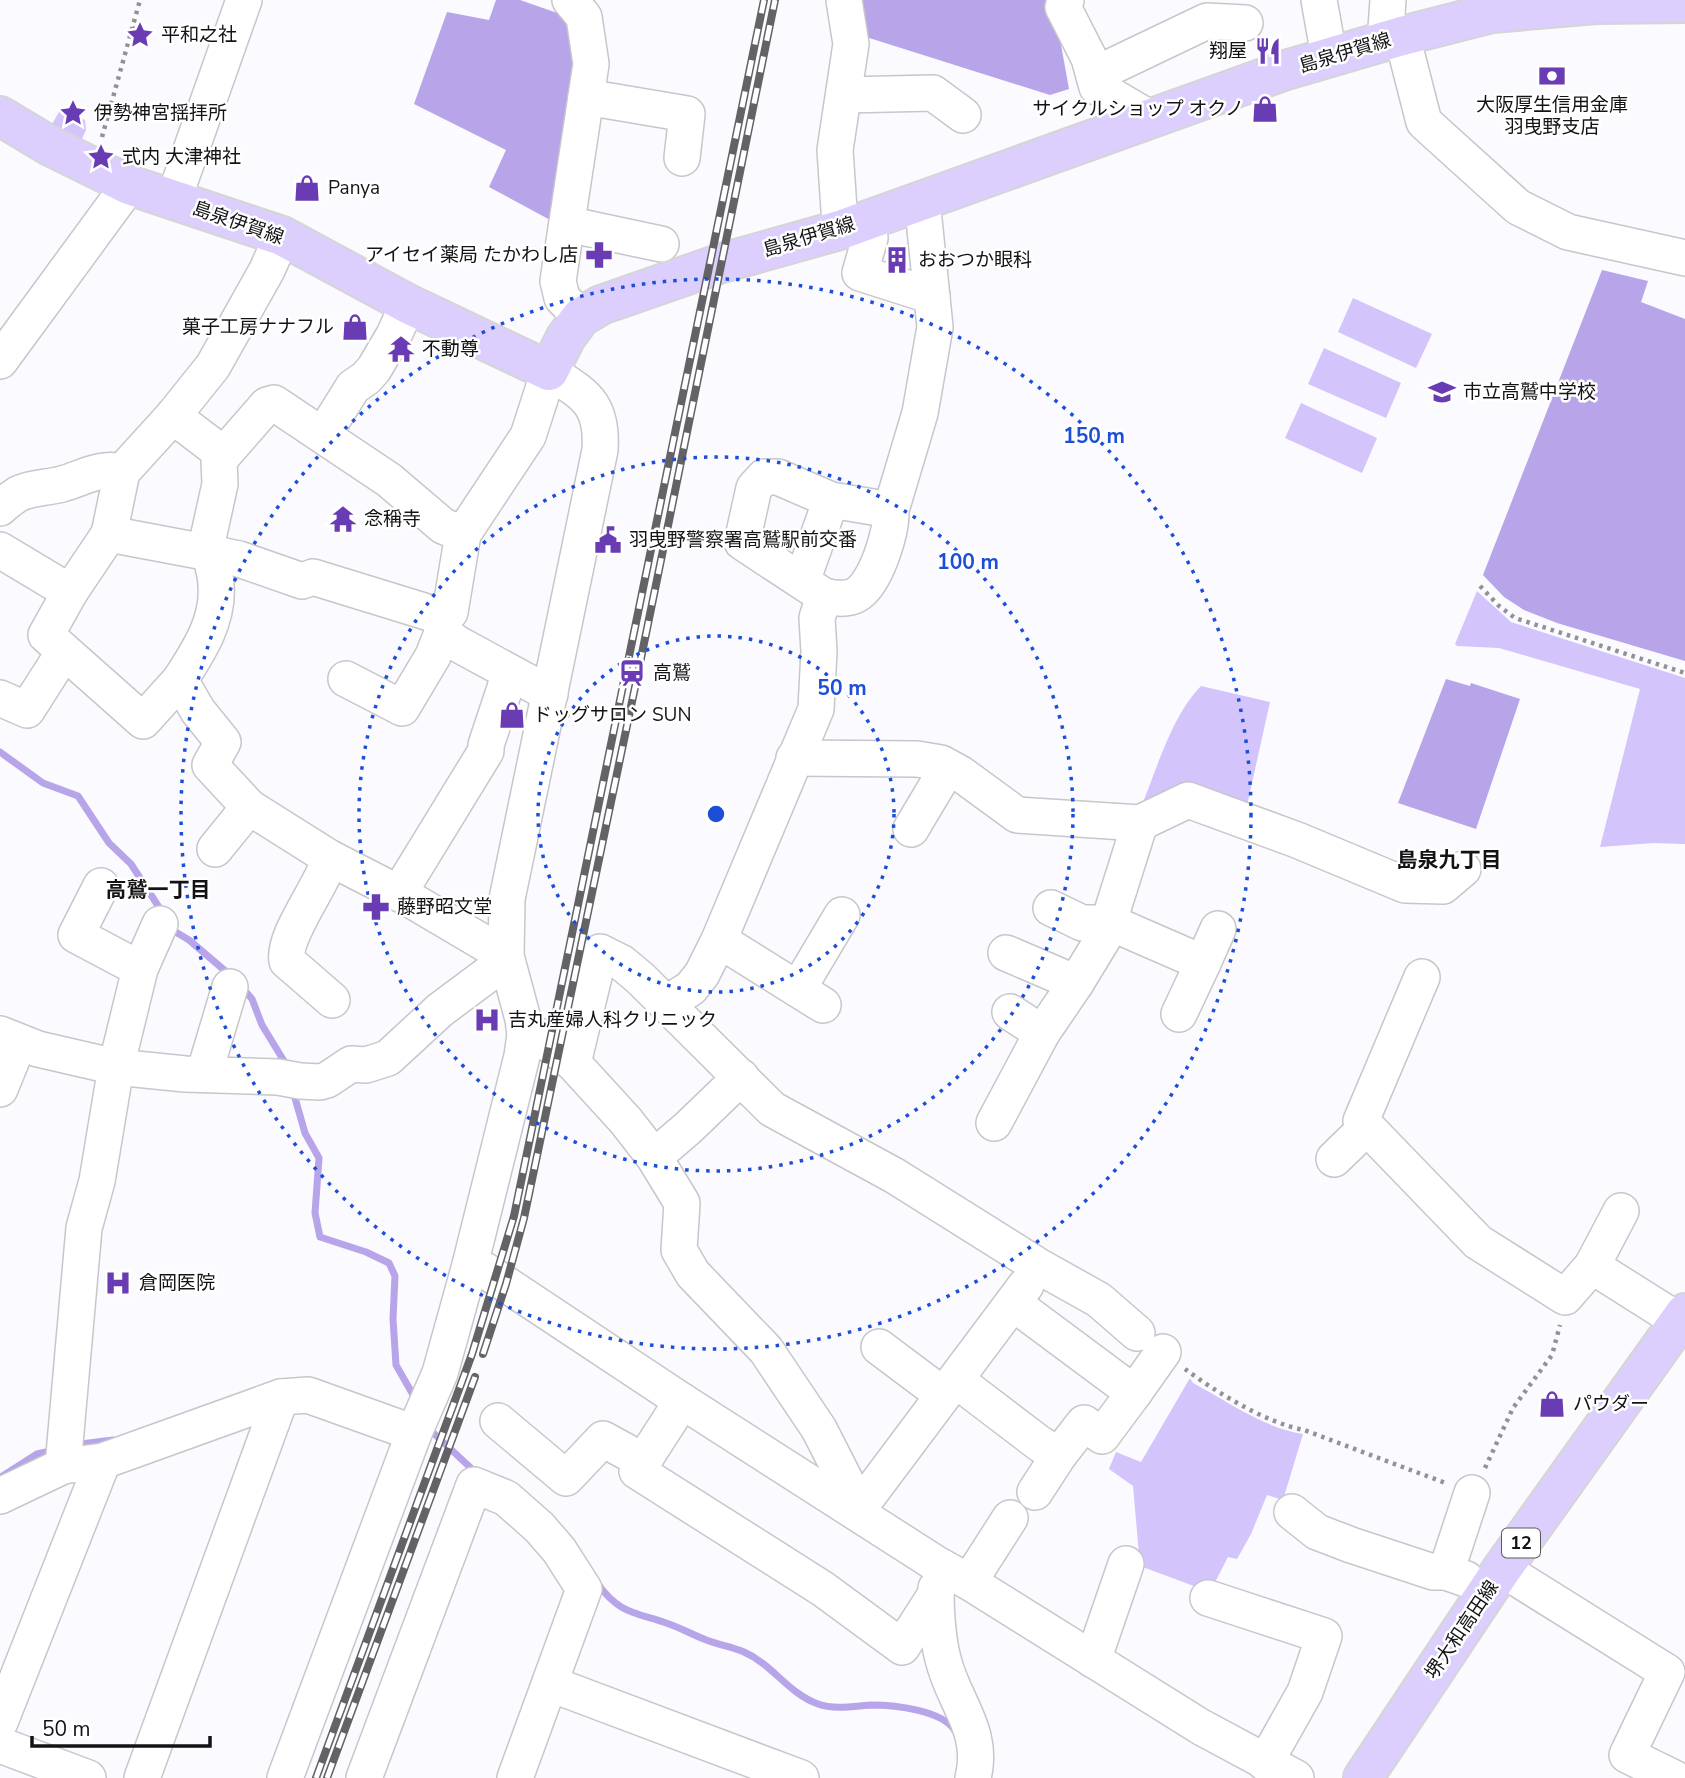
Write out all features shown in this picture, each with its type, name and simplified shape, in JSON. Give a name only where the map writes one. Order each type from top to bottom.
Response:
[{"type":"main road","name":"島泉伊賀線","points":[[580,317],[601,305],[666,282],[854,225],[1329,57],[1396,37],[1492,13],[1597,2],[1685,3]]},
{"type":"main road","name":"島泉伊賀線","points":[[0,117],[129,186],[282,236],[408,304],[549,371]]},
{"type":"main road","points":[[549,371],[566,337],[580,317]]},
{"type":"main road","name":"堺大和高田線","points":[[1363,1778],[1493,1583],[1682,1317]]},
{"type":"street","points":[[173,201],[244,0]]},
{"type":"street","points":[[844,0],[851,44],[835,150],[839,210],[870,238],[860,273],[932,296]]},
{"type":"street","points":[[1066,0],[1063,7],[1090,58],[1097,87],[1152,119]]},
{"type":"street","points":[[1319,0],[1329,57]]},
{"type":"street","points":[[1388,0],[1386,29],[1396,37],[1424,122],[1518,207],[1568,232],[1685,258]]},
{"type":"street","points":[[580,317],[562,298],[558,281],[591,64],[583,6]]},
{"type":"street","points":[[1094,75],[1207,21],[1245,23]]},
{"type":"street","points":[[844,95],[933,93],[963,115]]},
{"type":"street","points":[[586,97],[687,114],[682,158]]},
{"type":"street","points":[[0,361],[129,186]]},
{"type":"street","points":[[891,510],[831,500],[778,477],[764,477],[754,488],[742,542],[813,589],[837,598],[855,596],[871,581],[892,522],[891,510],[920,413],[935,327],[922,201]]},
{"type":"street","points":[[567,224],[661,244]]},
{"type":"street","points":[[282,236],[250,301],[213,366],[122,472],[109,534],[70,592],[46,635],[143,721],[180,680],[201,648],[214,615],[216,586],[207,553],[220,484],[219,460],[267,405],[274,402],[390,480],[443,527],[463,534]]},
{"type":"street","points":[[323,435],[348,393],[374,369],[408,304]]},
{"type":"street","points":[[285,1778],[414,1433],[440,1373],[523,1056],[523,1018],[506,956],[507,899],[600,450],[601,429],[597,412],[582,393],[549,371],[528,436],[463,534],[450,612],[442,625],[433,656],[402,708],[346,679]]},
{"type":"street","points":[[173,415],[223,454]]},
{"type":"street","points":[[0,508],[18,494],[36,488],[61,484],[93,473],[115,470],[122,472]]},
{"type":"street","points":[[666,1004],[691,988],[702,974],[777,806],[794,758],[816,709],[819,651],[813,589],[831,500]]},
{"type":"street","points":[[109,534],[239,559],[302,581],[313,577],[442,625],[510,673],[550,694]]},
{"type":"street","points":[[0,550],[70,592]]},
{"type":"street","points":[[0,698],[27,710],[64,652]]},
{"type":"street","points":[[399,893],[486,751],[510,673]]},
{"type":"street","points":[[180,680],[198,710],[223,742],[210,765],[249,807],[330,858],[399,893],[506,956]]},
{"type":"street","points":[[794,758],[917,759],[941,763],[1017,815],[1140,823],[1188,800],[1297,840],[1405,885],[1443,886],[1463,869]]},
{"type":"street","points":[[911,829],[948,767]]},
{"type":"street","points":[[215,849],[249,807]]},
{"type":"street","points":[[994,1123],[1042,1033],[1104,937],[1140,823]]},
{"type":"street","points":[[330,858],[285,954],[287,961],[332,1000]]},
{"type":"street","points":[[101,886],[76,936],[140,969]]},
{"type":"street","points":[[1051,908],[1082,923],[1108,923],[1203,963]]},
{"type":"street","points":[[719,940],[810,997],[842,915]]},
{"type":"street","points":[[63,1466],[84,1228],[97,1181],[116,1067],[140,969],[160,924]]},
{"type":"street","points":[[1179,1014],[1218,929]]},
{"type":"street","points":[[573,1063],[600,952],[622,963],[772,1109],[895,1176],[1040,1267],[1099,1300],[1150,1343],[1134,1393],[1102,1436],[1084,1423],[1035,1492]]},
{"type":"street","points":[[1006,953],[1076,983]]},
{"type":"street","points":[[0,1089],[10,1038],[38,1049],[116,1067],[320,1082],[351,1064],[366,1065],[388,1058],[440,1010],[495,969],[506,956]]},
{"type":"street","points":[[1422,977],[1362,1121],[1367,1127],[1478,1242],[1565,1297],[1592,1266],[1621,1211]]},
{"type":"street","points":[[204,1074],[230,987]]},
{"type":"street","points":[[1010,1012],[1042,1033]]},
{"type":"street","points":[[525,1035],[539,1036],[573,1063],[654,1157],[682,1203],[679,1250],[693,1274],[766,1349],[819,1429],[845,1480],[856,1512]]},
{"type":"street","points":[[654,1157],[741,1077]]},
{"type":"street","points":[[1334,1159],[1367,1127]]},
{"type":"street","points":[[470,1265],[486,1271],[856,1512],[935,1578],[969,1582],[1201,1727],[1296,1778]]},
{"type":"street","points":[[1592,1266],[1682,1317]]},
{"type":"street","points":[[856,1512],[1040,1267]]},
{"type":"street","points":[[1013,1303],[1134,1393]]},
{"type":"street","points":[[879,1347],[950,1387],[1059,1455]]},
{"type":"street","points":[[0,1496],[63,1466],[103,1461],[281,1397],[308,1395],[414,1433]]},
{"type":"street","points":[[142,1778],[281,1397]]},
{"type":"street","points":[[682,1401],[637,1471],[823,1589],[902,1647],[935,1578]]},
{"type":"street","points":[[498,1421],[566,1479],[603,1439],[643,1461]]},
{"type":"street","points":[[0,1722],[103,1461]]},
{"type":"street","points":[[376,1775],[474,1485],[506,1498],[538,1527],[559,1550],[584,1589],[515,1778]]},
{"type":"street","points":[[1446,1572],[1472,1493]]},
{"type":"street","points":[[1292,1512],[1317,1532],[1351,1545],[1433,1572],[1446,1572],[1466,1579],[1493,1583],[1667,1672],[1621,1767],[1674,1778]]},
{"type":"street","points":[[969,1582],[1010,1517]]},
{"type":"street","points":[[1093,1660],[1126,1564]]},
{"type":"street","points":[[935,1578],[943,1660],[975,1741],[978,1760],[973,1778]]},
{"type":"street","points":[[1209,1598],[1324,1636],[1305,1692],[1265,1762]]},
{"type":"street","points":[[551,1684],[793,1777]]},
{"type":"street","points":[[0,1745],[88,1778]]},
{"type":"path","points":[[94,168],[140,0]]},
{"type":"path","points":[[132,28],[152,35]]},
{"type":"path","points":[[1480,586],[1515,618],[1685,673]]},
{"type":"path","points":[[1150,1343],[1205,1384],[1283,1426],[1304,1430],[1472,1493],[1513,1408],[1552,1355],[1558,1338],[1565,1297]]},
{"type":"shaded area","points":[[496,0],[520,0],[563,15],[570,38],[574,63],[554,222],[489,187],[506,150],[414,104],[447,12],[489,20]]},
{"type":"shaded area","points":[[855,0],[1056,0],[1054,6],[1069,89],[1050,95],[863,36]]},
{"type":"shaded area","points":[[60,110],[85,120],[86,130],[80,143],[51,126]]},
{"type":"shaded area","points":[[1602,270],[1648,281],[1641,302],[1685,319],[1685,661],[1557,623],[1524,610],[1504,597],[1483,575]]},
{"type":"shaded area","points":[[1353,298],[1432,334],[1416,368],[1338,332]]},
{"type":"shaded area","points":[[1324,348],[1401,383],[1386,418],[1308,384]]},
{"type":"shaded area","points":[[1301,403],[1377,438],[1362,473],[1285,438]]},
{"type":"shaded area","points":[[1477,591],[1511,622],[1685,678],[1685,844],[1600,847],[1640,689],[1499,648],[1457,646],[1455,644]]},
{"type":"shaded area","points":[[1446,679],[1470,686],[1471,683],[1520,699],[1476,829],[1398,803]]},
{"type":"shaded area","points":[[1201,686],[1270,702],[1246,810],[1140,810],[1173,728],[1181,712]]},
{"type":"shaded area","points":[[1190,1378],[1193,1383],[1260,1420],[1303,1434],[1283,1500],[1267,1495],[1237,1559],[1228,1557],[1210,1592],[1140,1566],[1133,1486],[1109,1469],[1116,1452],[1141,1462]]},
{"type":"waterway","points":[[0,752],[43,783],[78,796],[109,843],[131,864],[164,915]]},
{"type":"waterway","points":[[170,924],[174,931],[189,940],[230,975]]},
{"type":"waterway","points":[[241,986],[252,999],[262,1025],[287,1066]]},
{"type":"waterway","points":[[293,1091],[305,1133],[319,1158],[315,1213],[320,1237],[366,1252],[389,1263],[395,1276],[393,1319],[396,1365],[416,1400]]},
{"type":"waterway","points":[[428,1428],[479,1473]]},
{"type":"waterway","points":[[73,1445],[113,1440]]},
{"type":"waterway","points":[[1,1477],[37,1454],[55,1450]]},
{"type":"waterway","points":[[597,1583],[613,1601],[629,1611],[754,1657],[798,1693],[818,1704],[838,1707],[881,1705],[917,1710],[940,1718],[955,1731]]},
{"type":"railway","points":[[316,1778],[472,1354],[514,1216],[764,0]]},
{"type":"railway","points":[[483,1354],[524,1218],[775,0]]},
{"type":"railway","points":[[327,1778],[475,1377]]},
{"type":"place","name":"平和之社","points":[[140,35]]},
{"type":"place","name":"翔屋","points":[[1268,51]]},
{"type":"place","name":"大阪厚生信用金庫 羽曳野支店","points":[[1552,76]]},
{"type":"place","name":"サイクルショップ オクノ","points":[[1265,109]]},
{"type":"place","name":"伊勢神宮揺拝所","points":[[73,113]]},
{"type":"place","name":"式内 大津神社","points":[[101,157]]},
{"type":"place","name":"Panya","points":[[307,188]]},
{"type":"place","name":"アイセイ薬局 たかわし店","points":[[599,255]]},
{"type":"place","name":"おおつか眼科","points":[[897,260]]},
{"type":"place","name":"菓子工房ナナフル","points":[[355,327]]},
{"type":"place","name":"不動尊","points":[[401,349]]},
{"type":"place","name":"市立高鷲中学校","points":[[1442,392]]},
{"type":"place","name":"念稱寺","points":[[343,519]]},
{"type":"place","name":"羽曳野警察署高鷲駅前交番","points":[[608,540]]},
{"type":"place","name":"高鷲","points":[[632,673]]},
{"type":"place","name":"ドッグサロン SUN","points":[[512,715]]},
{"type":"place","name":"藤野昭文堂","points":[[376,907]]},
{"type":"place","name":"吉丸産婦人科クリニック","points":[[487,1020]]},
{"type":"place","name":"倉岡医院","points":[[118,1283]]},
{"type":"place","name":"パウダー","points":[[1552,1404]]},
{"type":"district","name":"島泉九丁目","points":[[1449,860]]},
{"type":"district","name":"高鷲一丁目","points":[[158,890]]}]
